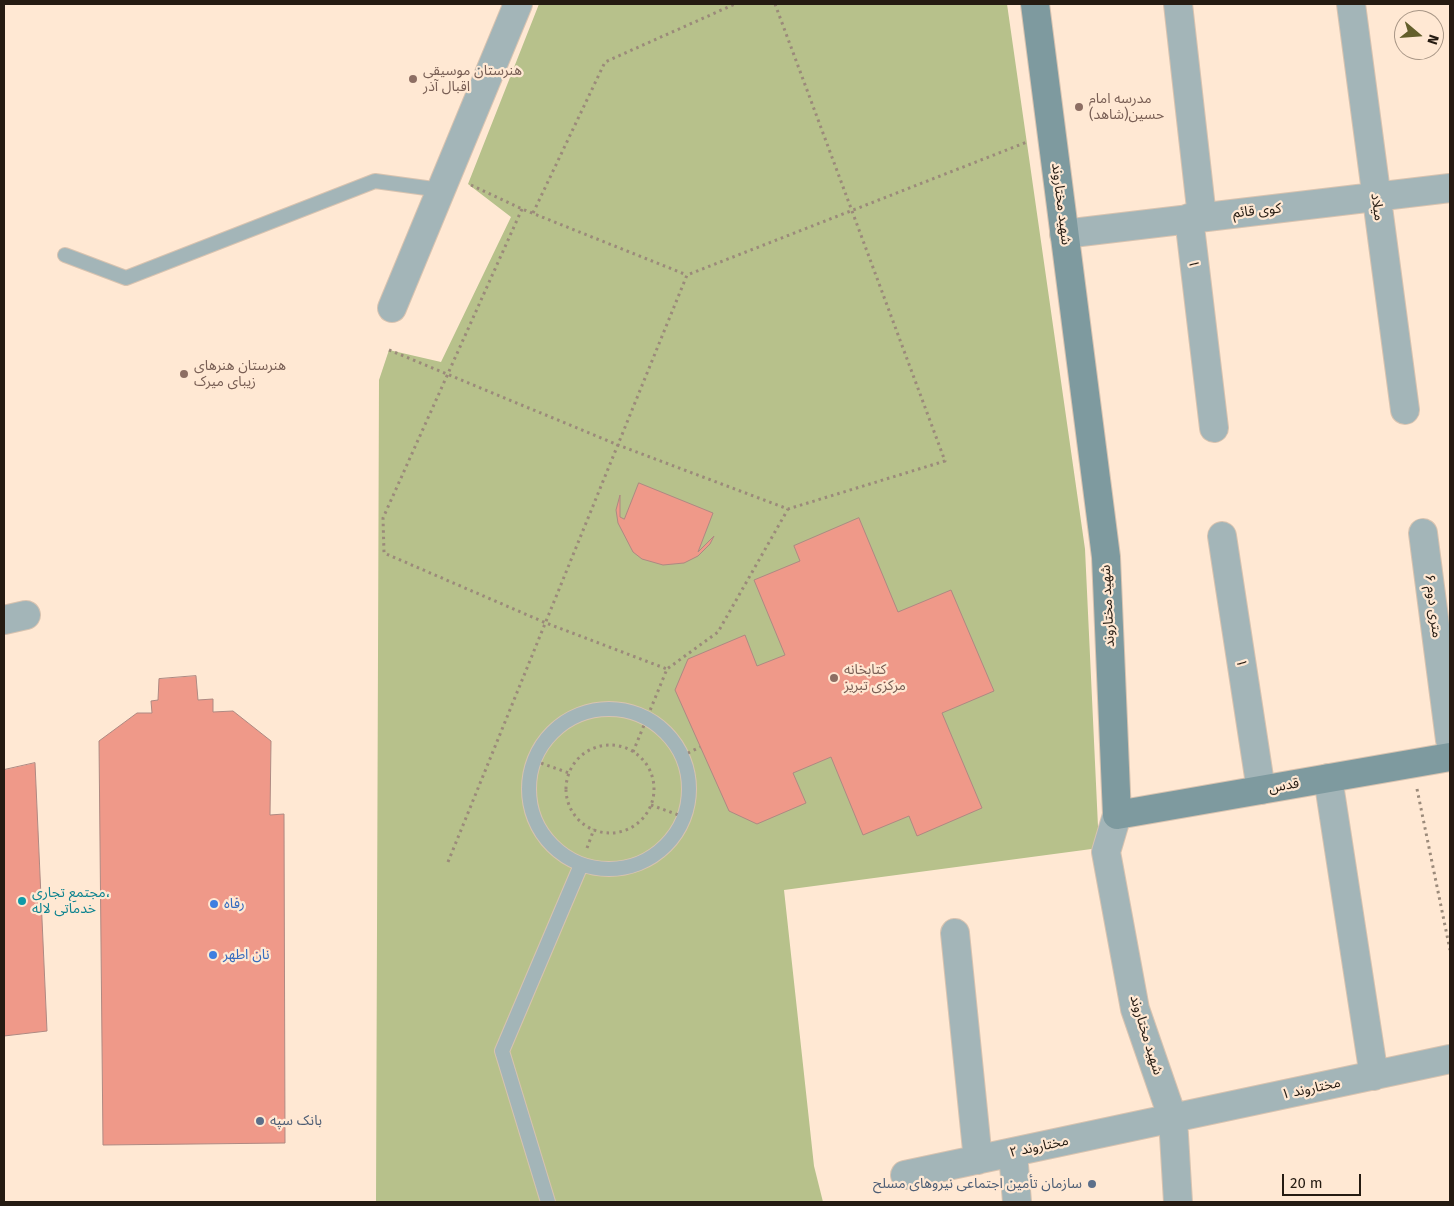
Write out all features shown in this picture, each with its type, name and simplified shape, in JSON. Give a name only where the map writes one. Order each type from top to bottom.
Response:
[{"type":"street","points":[[392,308],[518,4]]},
{"type":"street","name":"شهید مختاروند","points":[[1035,4],[1106,558],[1117,815],[1106,852],[1136,1010],[1173,1119],[1178,1202]]},
{"type":"street","name":"۱","points":[[1178,4],[1214,428]]},
{"type":"street","name":"میلاد","points":[[1350,4],[1405,410]]},
{"type":"street","name":"کوی قائم","points":[[1064,234],[1450,188]]},
{"type":"street","name":"۶ متری دوم","points":[[1423,533],[1450,740]]},
{"type":"street","name":"۱","points":[[1222,536],[1261,790]]},
{"type":"street","name":"قدس","points":[[1117,815],[1450,757]]},
{"type":"street","points":[[1328,778],[1374,1076]]},
{"type":"street","points":[[955,933],[978,1160]]},
{"type":"street","name":"مختاروند ۱","points":[[1173,1119],[1450,1059]]},
{"type":"street","name":"مختاروند ۲","points":[[905,1175],[1173,1119]]},
{"type":"street","points":[[1012,1153],[1017,1202]]},
{"type":"lane","points":[[65,255],[126,278],[375,181],[441,190]]},
{"type":"lane","points":[[604,708],[632,711],[655,722],[674,740],[682,756],[686,763],[690,789],[684,817],[674,837],[655,855],[632,866],[606,870],[581,864],[557,851],[540,830],[530,804],[530,777],[538,751],[555,730],[578,715],[604,708]]},
{"type":"lane","points":[[548,1202],[502,1051],[581,864]]},
{"type":"path","points":[[533,213],[605,62],[735,4]]},
{"type":"path","points":[[390,350],[618,445],[788,509],[945,461],[775,4]]},
{"type":"path","points":[[468,184],[522,210],[687,275],[1018,145],[1052,135]]},
{"type":"path","points":[[522,210],[383,518],[384,554],[546,623],[667,669]]},
{"type":"path","points":[[448,862],[687,275]]},
{"type":"path","points":[[632,752],[667,669],[718,632],[788,509]]},
{"type":"path","points":[[614,745],[632,752],[639,756],[648,767],[653,780],[654,793],[651,805],[642,820],[629,829],[614,833],[600,832],[586,826],[575,815],[568,802],[566,787],[569,773],[577,761],[587,752],[600,746],[614,745]]},
{"type":"path","points":[[682,756],[700,747]]},
{"type":"path","points":[[535,761],[569,773]]},
{"type":"path","points":[[1412,764],[1450,950]]},
{"type":"path","points":[[651,805],[684,817]]},
{"type":"green space","points":[[539,4],[1007,4],[1085,549],[1099,848],[784,890],[814,1166],[823,1202],[376,1202],[379,380],[389,350],[441,362],[511,217],[468,184]]},
{"type":"building","points":[[639,483],[713,513],[698,552],[714,536],[710,544],[698,556],[684,563],[663,565],[642,559],[633,552],[618,523],[616,510],[620,495],[620,517],[624,519]]},
{"type":"building","name":"کتابخانه مرکزى تبریز","points":[[859,518],[898,612],[951,590],[994,691],[942,713],[982,808],[917,836],[909,816],[863,835],[831,757],[793,773],[806,803],[757,824],[729,811],[675,690],[688,659],[745,635],[757,666],[785,655],[754,580],[800,561],[794,546]]},
{"type":"building","points":[[196,676],[198,700],[213,699],[213,712],[233,711],[271,741],[270,815],[284,814],[285,1143],[103,1145],[99,741],[137,713],[152,713],[151,701],[158,700],[159,679]]},
{"type":"building","name":"مجتمع تجاری، خدماتی لاله","points":[[35,763],[47,1031],[4,1036],[4,770]]},
{"type":"place","name":"هنرستان موسیقی اقبال آذر","points":[[413,79]]},
{"type":"place","name":"مدرسه امام حسین(شاهد)","points":[[1079,107]]},
{"type":"place","name":"هنرستان هنرهای زیبای میرک","points":[[184,374]]},
{"type":"place","name":"کتابخانه مرکزى تبریز","points":[[834,678]]},
{"type":"place","name":"مجتمع تجاری، خدماتی لاله","points":[[22,901]]},
{"type":"place","name":"رفاه","points":[[214,904]]},
{"type":"place","name":"نان اطهر","points":[[213,955]]},
{"type":"place","name":"بانک سپه","points":[[260,1121]]},
{"type":"place","name":"سازمان تأمین اجتماعی نیروهای مسلح","points":[[1092,1184]]}]
